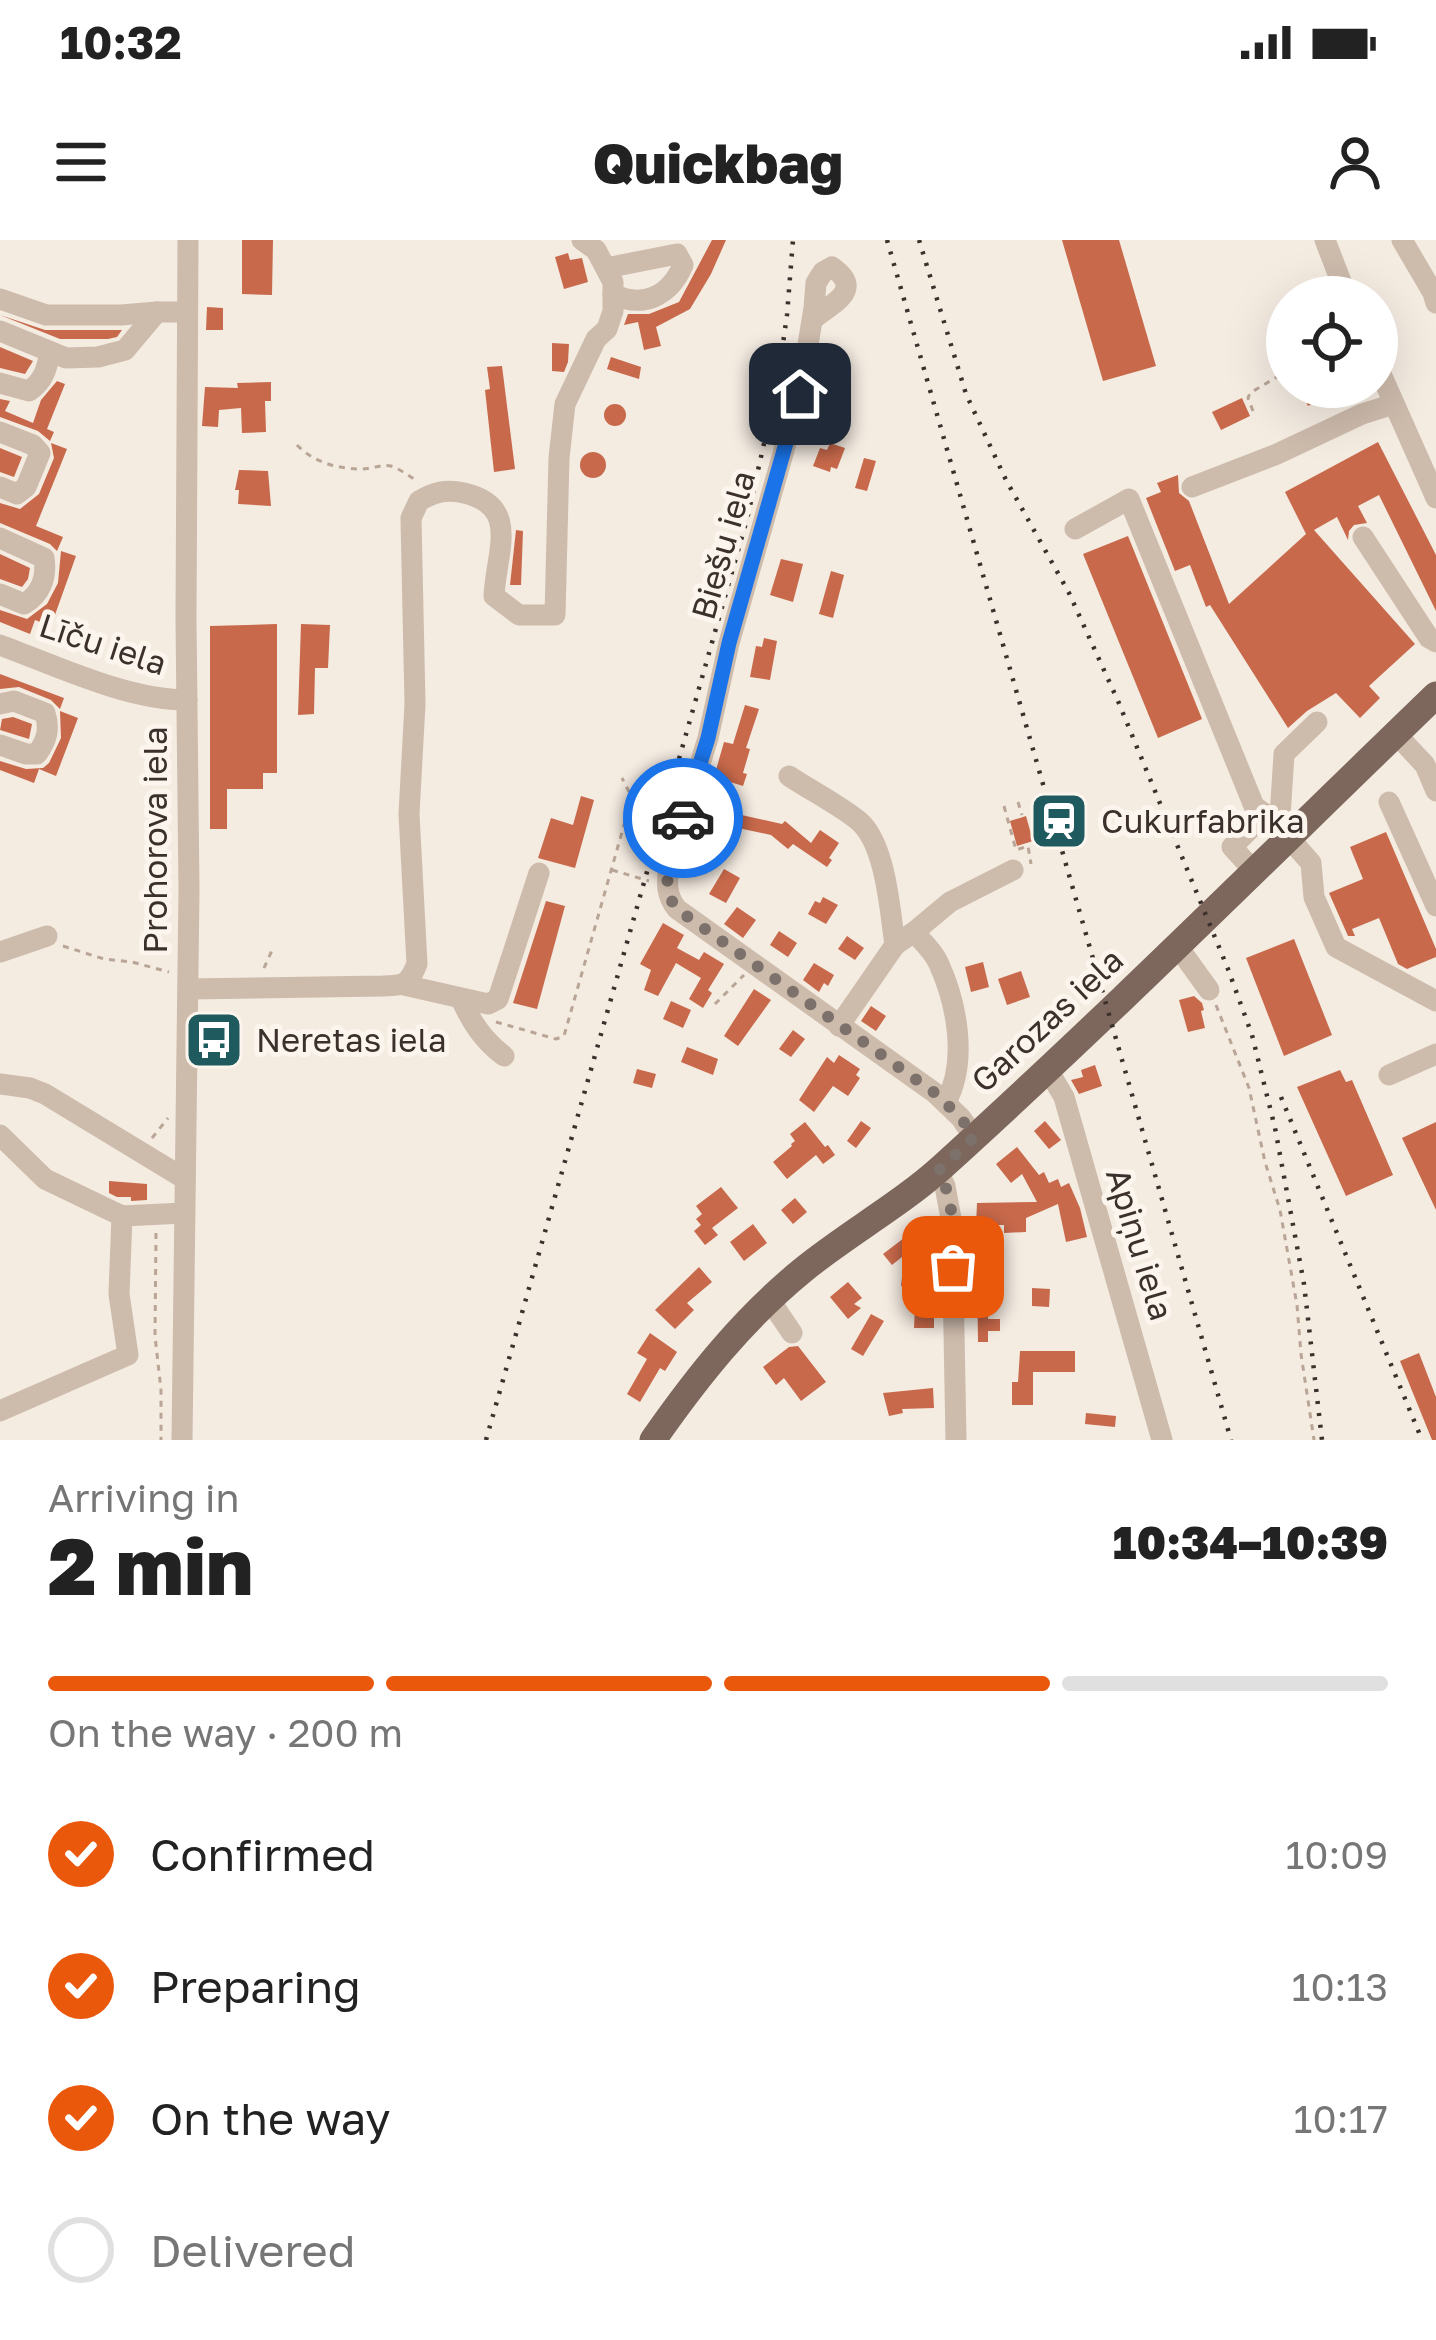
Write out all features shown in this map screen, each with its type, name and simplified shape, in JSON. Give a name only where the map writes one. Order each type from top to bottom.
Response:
[{"type":"main road","name":"Garozas iela","points":[[652,1440],[710,1362],[769,1299],[938,1171],[1254,871],[1282,825],[1396,734],[1436,695]]},
{"type":"street","name":"Prohorova iela","points":[[182,1440],[188,982],[188,240]]},
{"type":"street","points":[[404,985],[417,964],[409,814],[415,704],[411,518],[419,501],[443,490],[487,499],[498,511],[501,526],[494,596],[519,615],[555,615],[565,404],[596,339],[608,329],[613,311],[613,282],[596,250],[582,240]]},
{"type":"street","points":[[1325,240],[1339,276]]},
{"type":"street","points":[[1402,240],[1436,303]]},
{"type":"street","points":[[606,268],[677,254],[683,266],[676,282],[650,300],[630,302],[613,294]]},
{"type":"street","points":[[0,299],[46,315],[187,312]]},
{"type":"street","points":[[0,331],[66,358],[98,357],[125,350],[157,312]]},
{"type":"street","name":"Biešu iela","points":[[666,885],[800,394],[812,320]]},
{"type":"street","points":[[0,383],[29,391],[39,384],[50,352]]},
{"type":"street","points":[[1192,488],[1381,408]]},
{"type":"street","points":[[1396,408],[1436,498]]},
{"type":"street","points":[[0,433],[40,452],[26,487],[17,494],[0,487]]},
{"type":"street","points":[[1075,529],[1129,499],[1254,806],[1282,825],[1311,863],[1314,897],[1336,947],[1436,1001]]},
{"type":"street","points":[[1363,537],[1436,642]]},
{"type":"street","points":[[0,538],[44,558],[46,571],[36,597],[24,604],[0,593]]},
{"type":"street","name":"Līču iela","points":[[0,645],[98,681],[166,700],[187,700]]},
{"type":"street","points":[[0,704],[14,701],[45,713],[49,725],[37,754],[0,745]]},
{"type":"street","points":[[1282,825],[1284,754],[1318,722]]},
{"type":"street","points":[[1396,734],[1425,765],[1436,791]]},
{"type":"street","points":[[789,776],[862,825],[876,848],[905,938],[936,957],[953,1005],[958,1060],[956,1084],[946,1102]]},
{"type":"street","points":[[1390,802],[1436,906]]},
{"type":"street","points":[[839,1026],[905,938],[950,902],[1013,870]]},
{"type":"street","points":[[188,982],[404,985],[488,1004],[502,990],[539,873]]},
{"type":"street","points":[[666,885],[677,909],[946,1102],[974,1137]]},
{"type":"street","points":[[0,952],[47,936]]},
{"type":"street","points":[[1178,947],[1209,990]]},
{"type":"street","points":[[461,1000],[473,1024],[504,1056]]},
{"type":"street","points":[[1389,1075],[1436,1054]]},
{"type":"street","name":"Apiņu iela","points":[[1048,1070],[1064,1097],[1162,1440]]},
{"type":"street","points":[[0,1084],[45,1094],[184,1179]]},
{"type":"street","points":[[0,1135],[44,1179],[122,1216],[184,1213]]},
{"type":"street","points":[[938,1171],[952,1224],[956,1440]]},
{"type":"street","points":[[0,1412],[128,1355],[119,1294],[122,1216]]},
{"type":"street","points":[[769,1299],[792,1333]]},
{"type":"path","points":[[1253,412],[1250,393],[1266,383]]},
{"type":"path","points":[[298,446],[308,457],[332,465],[394,467],[443,490]]},
{"type":"path","points":[[488,1004],[487,1019],[556,1039],[564,1036],[630,804],[622,778]]},
{"type":"path","points":[[1018,802],[1022,815]]},
{"type":"path","points":[[1004,806],[1016,850],[1028,846],[1031,855]]},
{"type":"path","points":[[610,869],[666,885]]},
{"type":"path","points":[[47,936],[104,959],[132,962],[188,982]]},
{"type":"path","points":[[257,986],[273,948]]},
{"type":"path","points":[[715,1004],[752,964]]},
{"type":"path","points":[[1209,990],[1249,1088],[1280,1210],[1314,1440]]},
{"type":"path","points":[[148,1156],[151,1139],[168,1118],[170,1104]]},
{"type":"path","points":[[156,1214],[155,1336],[161,1440]]},
{"type":"building","points":[[242,240],[273,240],[272,295],[242,294]]},
{"type":"building","points":[[712,240],[726,240],[690,309],[656,327],[661,346],[644,350],[638,322],[624,325],[628,314],[649,314],[679,302]]},
{"type":"building","points":[[1062,240],[1119,240],[1156,366],[1103,381]]},
{"type":"building","points":[[568,253],[570,260],[582,258],[588,282],[564,289],[555,257]]},
{"type":"building","points":[[207,307],[223,308],[223,330],[206,330]]},
{"type":"building","points":[[0,315],[45,330],[122,330],[108,339],[60,339]]},
{"type":"building","points":[[552,343],[569,344],[564,372],[552,371]]},
{"type":"building","points":[[0,347],[33,361],[25,374],[0,368]]},
{"type":"building","points":[[611,357],[641,367],[639,379],[607,369]]},
{"type":"building","points":[[502,366],[515,469],[494,472],[485,390],[490,389],[487,367]]},
{"type":"building","points":[[57,381],[65,384],[47,429],[54,432],[50,441],[38,431],[0,417],[0,399],[10,401],[5,411],[33,423],[41,400]]},
{"type":"building","points":[[271,382],[271,401],[265,401],[266,432],[242,433],[241,408],[219,410],[218,427],[202,426],[205,387]]},
{"type":"building","points":[[1242,398],[1250,416],[1221,430],[1212,412]]},
{"type":"building","points":[[615,404],[626,415],[615,426],[604,415]]},
{"type":"building","points":[[1378,442],[1436,555],[1436,611],[1379,495],[1358,506],[1367,523],[1354,525],[1348,540],[1337,517],[1314,530],[1415,644],[1369,686],[1380,698],[1360,718],[1336,693],[1288,728],[1210,605],[1206,607],[1190,565],[1175,571],[1146,498],[1161,492],[1157,483],[1178,475],[1179,493],[1189,501],[1229,604],[1306,534],[1285,492]]},
{"type":"building","points":[[51,443],[67,449],[36,526],[63,537],[57,551],[0,523],[0,503],[20,509],[39,494],[54,458]]},
{"type":"building","points":[[830,443],[845,448],[837,469],[831,467],[830,472],[813,466],[820,448],[827,450]]},
{"type":"building","points":[[0,448],[22,457],[14,477],[0,472]]},
{"type":"building","points":[[593,452],[606,465],[593,478],[580,465]]},
{"type":"building","points":[[864,458],[876,461],[867,491],[855,488]]},
{"type":"building","points":[[239,470],[268,471],[271,506],[238,504]]},
{"type":"building","points":[[516,530],[523,531],[521,585],[510,585]]},
{"type":"building","points":[[1128,536],[1202,719],[1158,738],[1083,554]]},
{"type":"building","points":[[61,551],[76,556],[51,626],[35,620],[30,634],[0,622],[0,610],[27,619],[47,604],[58,583]]},
{"type":"building","points":[[0,554],[30,568],[22,587],[0,579]]},
{"type":"building","points":[[781,559],[803,564],[793,602],[770,595]]},
{"type":"building","points":[[831,571],[844,575],[833,618],[819,614]]},
{"type":"building","points":[[277,624],[277,773],[263,773],[263,789],[227,789],[227,829],[210,829],[210,626]]},
{"type":"building","points":[[301,624],[330,625],[328,668],[315,668],[314,714],[298,715]]},
{"type":"building","points":[[764,638],[777,641],[770,680],[750,677],[756,646],[762,647]]},
{"type":"building","points":[[0,674],[64,698],[60,709],[51,700],[19,687],[0,689]]},
{"type":"building","points":[[745,705],[759,709],[746,748],[750,749],[743,786],[714,777],[724,742],[733,744]]},
{"type":"building","points":[[60,711],[78,718],[56,776],[39,769],[34,783],[0,770],[0,761],[26,769],[49,763],[61,738]]},
{"type":"building","points":[[13,717],[32,724],[29,739],[0,730],[2,719]]},
{"type":"building","points":[[581,796],[594,800],[575,868],[538,858],[551,818],[573,825]]},
{"type":"building","points":[[710,798],[731,804],[728,812],[785,821],[811,843],[820,830],[839,843],[832,860],[827,867],[793,844],[788,849],[771,835],[724,825],[713,855],[694,848]]},
{"type":"building","name":"Cukurfabrika","points":[[1026,816],[1033,841],[1017,846],[1010,821]]},
{"type":"building","points":[[1386,832],[1436,949],[1436,957],[1407,969],[1398,964],[1379,918],[1352,929],[1355,936],[1348,936],[1329,893],[1363,879],[1350,847]]},
{"type":"building","points":[[724,869],[740,878],[726,903],[709,894]]},
{"type":"building","points":[[823,897],[838,905],[826,924],[808,914]]},
{"type":"building","points":[[546,901],[565,906],[537,1009],[513,1003]]},
{"type":"building","points":[[737,907],[756,920],[743,938],[724,924]]},
{"type":"building","points":[[663,923],[684,935],[677,948],[699,960],[704,952],[724,964],[703,1008],[689,999],[701,978],[676,963],[658,996],[644,990],[651,970],[640,964]]},
{"type":"building","points":[[779,931],[797,943],[788,957],[770,945]]},
{"type":"building","points":[[847,936],[864,948],[855,960],[838,949]]},
{"type":"building","points":[[1294,939],[1332,1035],[1284,1056],[1246,958]]},
{"type":"building","points":[[983,962],[989,987],[971,992],[965,967]]},
{"type":"building","points":[[814,963],[834,975],[819,992],[803,980]]},
{"type":"building","points":[[1021,971],[1030,997],[1007,1005],[998,979]]},
{"type":"building","points":[[754,989],[771,1000],[738,1046],[724,1036]]},
{"type":"building","points":[[1194,996],[1202,1003],[1205,1028],[1188,1032],[1179,1000]]},
{"type":"building","points":[[671,1001],[691,1010],[683,1028],[663,1019]]},
{"type":"building","points":[[871,1006],[886,1016],[876,1031],[861,1021]]},
{"type":"building","points":[[793,1030],[805,1039],[791,1057],[779,1049]]},
{"type":"building","points":[[687,1047],[718,1059],[713,1075],[681,1062]]},
{"type":"building","points":[[839,1055],[860,1069],[856,1075],[860,1078],[848,1096],[833,1086],[814,1112],[799,1100],[827,1057],[834,1063]]},
{"type":"building","points":[[1095,1065],[1102,1086],[1079,1094],[1071,1080],[1083,1077],[1081,1070]]},
{"type":"building","points":[[637,1069],[656,1074],[652,1088],[633,1083]]},
{"type":"building","points":[[1340,1070],[1346,1082],[1352,1080],[1393,1175],[1346,1196],[1297,1087]]},
{"type":"building","points":[[861,1121],[871,1128],[856,1148],[847,1141]]},
{"type":"building","points":[[1045,1121],[1061,1140],[1049,1149],[1034,1131]]},
{"type":"building","points":[[805,1122],[835,1155],[823,1164],[816,1155],[787,1179],[773,1162],[792,1146],[795,1141],[790,1134]]},
{"type":"building","points":[[1436,1122],[1436,1210],[1402,1138]]},
{"type":"building","points":[[1017,1147],[1049,1183],[1058,1179],[1061,1187],[1069,1183],[1087,1237],[1066,1242],[1058,1204],[1026,1218],[1026,1232],[1004,1233],[1004,1225],[976,1225],[977,1203],[1037,1202],[1022,1174],[1011,1183],[996,1164]]},
{"type":"building","points":[[109,1181],[147,1184],[147,1200],[131,1201],[131,1197],[109,1193]]},
{"type":"building","points":[[721,1187],[738,1208],[712,1228],[718,1235],[705,1245],[694,1231],[701,1225],[696,1219],[702,1214],[696,1206]]},
{"type":"building","points":[[795,1198],[807,1212],[793,1224],[781,1210]]},
{"type":"building","points":[[753,1224],[767,1243],[744,1261],[730,1242]]},
{"type":"building","points":[[904,1238],[912,1249],[892,1265],[883,1254]]},
{"type":"building","points":[[699,1267],[712,1282],[687,1303],[694,1310],[675,1329],[655,1310]]},
{"type":"building","points":[[903,1269],[922,1271],[920,1288],[901,1286]]},
{"type":"building","points":[[977,1272],[1000,1272],[1000,1297],[989,1297],[988,1319],[1000,1319],[1000,1331],[988,1331],[988,1342],[978,1342]]},
{"type":"building","points":[[848,1282],[862,1298],[854,1304],[861,1308],[848,1319],[830,1297]]},
{"type":"building","points":[[1032,1288],[1050,1289],[1049,1307],[1032,1306]]},
{"type":"building","points":[[915,1305],[934,1305],[934,1328],[914,1328]]},
{"type":"building","points":[[871,1314],[884,1321],[863,1356],[851,1349]]},
{"type":"building","points":[[650,1333],[677,1352],[665,1371],[660,1368],[640,1402],[627,1394],[647,1359],[637,1353]]},
{"type":"building","points":[[798,1346],[826,1382],[801,1401],[784,1378],[776,1385],[763,1367],[789,1347]]},
{"type":"building","points":[[1020,1351],[1075,1351],[1075,1372],[1033,1372],[1033,1405],[1012,1405]]},
{"type":"building","points":[[1419,1353],[1436,1397],[1436,1440],[1432,1440],[1400,1361]]},
{"type":"building","points":[[933,1388],[934,1408],[902,1409],[903,1413],[889,1416],[883,1393]]},
{"type":"building","points":[[1086,1413],[1116,1416],[1115,1427],[1085,1424]]},
{"type":"railway","points":[[486,1440],[747,519],[777,386],[793,240]]},
{"type":"railway","points":[[887,240],[1231,1440]]},
{"type":"railway","points":[[919,240],[966,394],[1006,480],[1069,593],[1118,701],[1252,1035],[1304,1284],[1322,1440]]},
{"type":"railway","points":[[1281,1097],[1422,1440]]},
{"type":"way so far","points":[[683,818],[666,885],[677,909],[935,1093],[974,1137],[938,1171],[952,1224],[953,1267]]},
{"type":"place","name":"Cukurfabrika","points":[[1059,821]]},
{"type":"place","name":"Neretas iela","points":[[214,1040]]},
{"type":"route","points":[[683,818],[800,394]]}]
